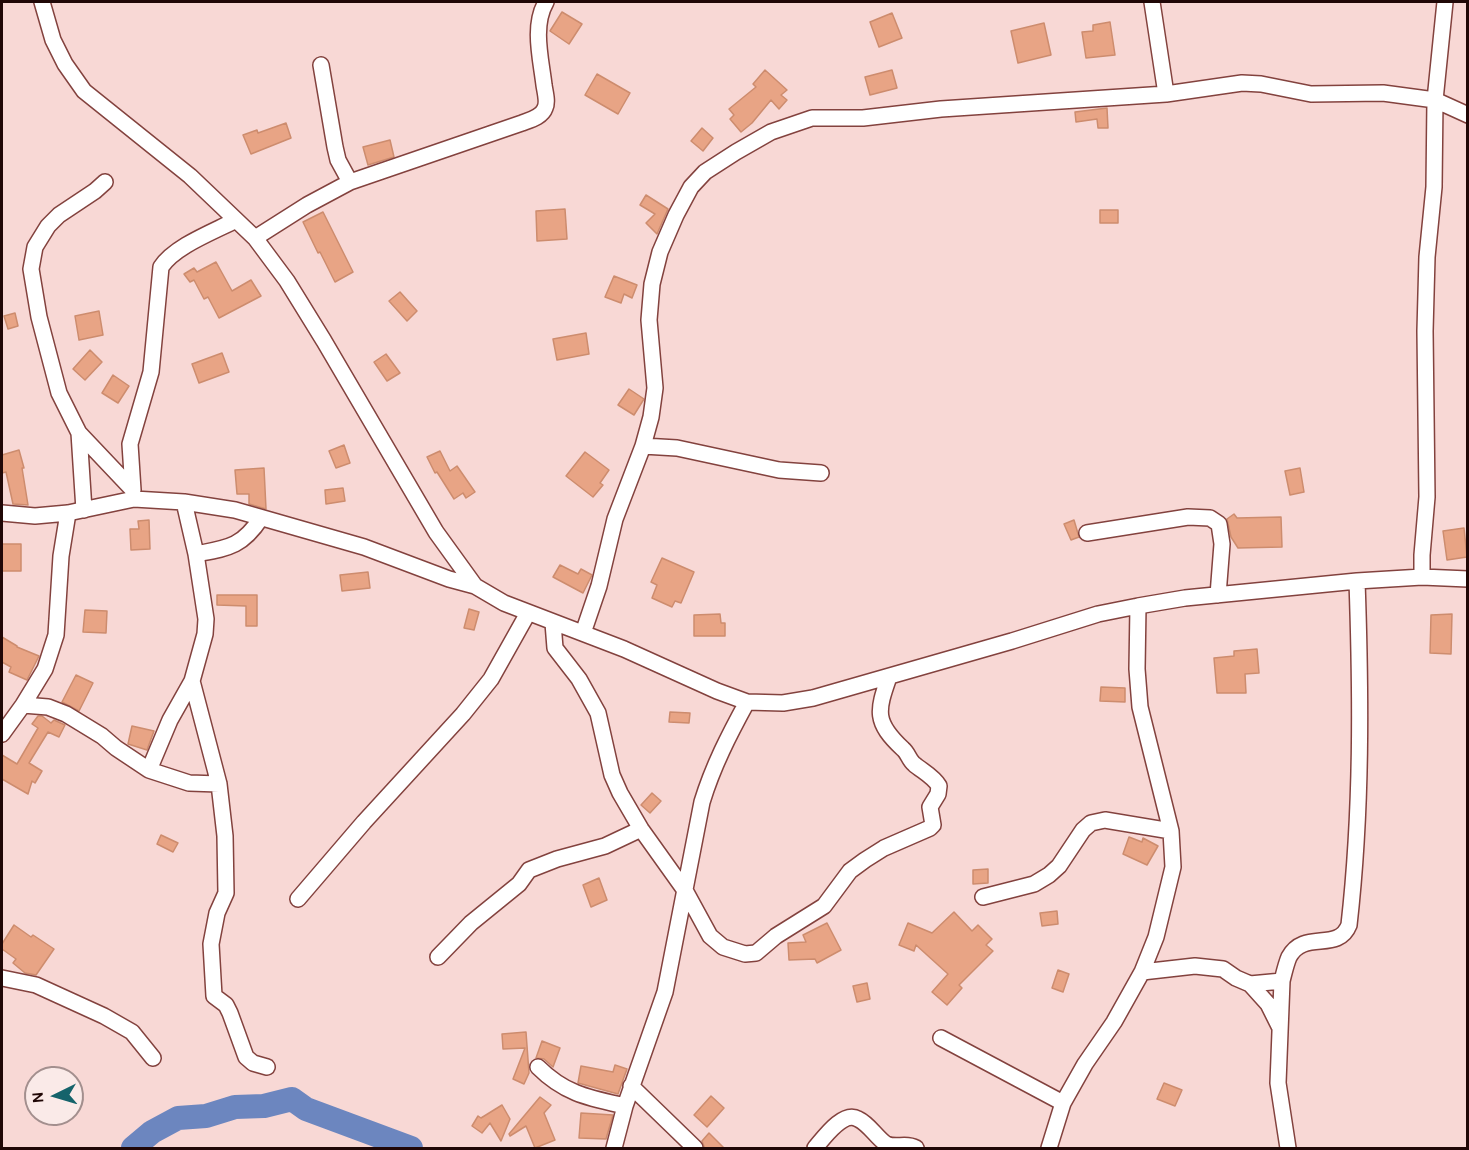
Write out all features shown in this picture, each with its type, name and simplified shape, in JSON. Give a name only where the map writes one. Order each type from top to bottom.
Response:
[{"type":"street","points":[[42,2],[53,40],[65,64],[84,91],[190,176],[255,238],[286,281],[324,341],[436,532],[475,586]]},
{"type":"street","points":[[255,238],[307,205],[350,183],[541,115],[545,108],[546,98],[539,39],[540,16],[546,2]]},
{"type":"street","points":[[1152,2],[1166,94]]},
{"type":"street","points":[[1422,578],[1427,466],[1425,331],[1427,257],[1434,187],[1434,100],[1445,2]]},
{"type":"street","points":[[321,65],[338,160],[350,183]]},
{"type":"street","points":[[583,633],[599,586],[615,519],[643,446],[651,417],[655,388],[650,320],[652,284],[660,252],[691,188],[705,172],[771,132],[812,118],[863,118],[941,109],[1166,94],[1242,83],[1261,84],[1311,94],[1383,93],[1434,100],[1467,115]]},
{"type":"street","points":[[105,182],[95,192],[59,215],[48,226],[35,247],[32,269],[39,317],[59,393],[79,433],[134,495]]},
{"type":"street","points":[[134,495],[130,444],[151,372],[161,267],[167,258],[177,251],[236,220]]},
{"type":"street","points":[[79,433],[84,510]]},
{"type":"street","points":[[643,446],[677,448],[779,470],[821,473]]},
{"type":"street","points":[[2,513],[36,516],[68,513],[134,495],[235,510],[364,547],[449,579],[475,586],[504,603],[624,649],[747,702],[783,703],[813,698],[1098,614],[1138,606],[1218,595],[1357,581],[1422,578],[1467,579]]},
{"type":"street","points":[[149,770],[170,720],[192,681],[205,634],[206,619],[196,554],[184,502]]},
{"type":"street","points":[[2,734],[45,669],[56,635],[61,556],[68,513]]},
{"type":"street","points":[[1087,533],[1188,517],[1209,518],[1219,524],[1222,544],[1218,595]]},
{"type":"street","points":[[196,554],[233,546],[248,536],[261,518]]},
{"type":"street","points":[[1288,1149],[1278,1083],[1282,981],[1290,956],[1296,948],[1306,942],[1341,937],[1346,933],[1349,925],[1357,844],[1360,757],[1357,581]]},
{"type":"street","points":[[1049,1148],[1062,1103],[1114,1022],[1142,972],[1156,937],[1173,867],[1171,831],[1140,707],[1137,669],[1138,606]]},
{"type":"street","points":[[298,899],[364,822],[463,714],[491,679],[528,613]]},
{"type":"street","points":[[553,623],[555,648],[591,698],[598,713],[612,775],[620,793],[641,829],[686,892],[710,936],[723,947],[745,954],[756,953],[776,936],[824,906],[850,871],[865,860],[884,848],[933,825],[930,807],[939,791],[939,786],[910,760],[905,751],[892,738],[880,718],[879,708],[889,677]]},
{"type":"street","points":[[192,681],[219,784],[225,836],[226,893],[217,913],[212,934],[211,962],[214,996],[226,1005],[249,1060],[267,1067]]},
{"type":"street","points":[[614,1149],[631,1086],[665,992],[702,802],[722,748],[747,702]]},
{"type":"street","points":[[23,705],[48,707],[66,714],[102,736],[149,770],[189,783],[219,784]]},
{"type":"street","points":[[983,897],[1034,884],[1049,875],[1059,866],[1073,843],[1091,823],[1105,820],[1171,831]]},
{"type":"street","points":[[438,957],[471,923],[519,884],[529,870],[557,859],[605,846],[641,829]]},
{"type":"street","points":[[1142,972],[1210,967],[1223,969],[1250,984],[1273,1012],[1280,1029]]},
{"type":"street","points":[[2,978],[36,985],[104,1016],[132,1032],[153,1058]]},
{"type":"street","points":[[1250,984],[1282,981]]},
{"type":"street","points":[[941,1038],[1062,1103]]},
{"type":"street","points":[[538,1067],[570,1092],[625,1106]]},
{"type":"street","points":[[631,1086],[695,1149]]},
{"type":"street","points":[[815,1149],[837,1124],[852,1117],[859,1119],[886,1144],[891,1146],[905,1144],[916,1149]]},
{"type":"building","points":[[562,12],[582,24],[569,44],[550,31]]},
{"type":"building","points":[[892,13],[902,38],[879,47],[870,22]]},
{"type":"building","points":[[1110,22],[1115,55],[1086,58],[1082,32],[1093,31],[1093,25]]},
{"type":"building","points":[[1044,23],[1051,55],[1018,63],[1011,31]]},
{"type":"building","points":[[765,70],[787,90],[781,95],[787,100],[779,109],[771,100],[752,123],[741,132],[730,119],[734,115],[729,109],[756,87],[753,84]]},
{"type":"building","points":[[892,70],[897,88],[870,95],[865,77]]},
{"type":"building","points":[[597,74],[630,93],[618,114],[585,95]]},
{"type":"building","points":[[1107,108],[1108,128],[1098,128],[1097,119],[1076,122],[1075,112]]},
{"type":"building","points":[[286,123],[291,138],[251,154],[243,135],[257,130],[258,133]]},
{"type":"building","points":[[702,128],[713,138],[703,151],[691,141]]},
{"type":"building","points":[[390,140],[394,157],[368,165],[363,147]]},
{"type":"building","points":[[646,195],[668,209],[657,234],[646,223],[655,214],[640,205]]},
{"type":"building","points":[[565,209],[567,239],[537,241],[536,211]]},
{"type":"building","points":[[1100,210],[1118,210],[1118,223],[1100,223]]},
{"type":"building","points":[[323,212],[353,272],[335,282],[303,222]]},
{"type":"building","points":[[216,262],[232,291],[251,280],[261,296],[219,318],[208,297],[204,299],[194,280],[190,282],[184,274],[194,268],[197,272]]},
{"type":"building","points":[[614,276],[637,285],[632,298],[624,294],[621,303],[605,297]]},
{"type":"building","points":[[400,292],[417,311],[407,321],[389,301]]},
{"type":"building","points":[[99,311],[103,335],[79,340],[75,316]]},
{"type":"building","points":[[15,313],[18,326],[8,329],[4,316]]},
{"type":"building","points":[[586,333],[589,354],[557,360],[553,339]]},
{"type":"building","points":[[90,350],[102,362],[85,380],[73,369]]},
{"type":"building","points":[[222,353],[229,372],[199,383],[192,364]]},
{"type":"building","points":[[386,354],[400,373],[387,381],[374,362]]},
{"type":"building","points":[[113,375],[129,386],[118,403],[102,393]]},
{"type":"building","points":[[629,389],[644,399],[634,415],[618,405]]},
{"type":"building","points":[[344,445],[350,463],[336,468],[329,451]]},
{"type":"building","points":[[19,450],[24,468],[22,468],[28,505],[13,504],[6,472],[2,473],[2,455]]},
{"type":"building","points":[[440,451],[450,471],[457,466],[475,492],[466,498],[463,493],[454,499],[437,472],[435,473],[427,457]]},
{"type":"building","points":[[585,452],[609,470],[600,483],[603,485],[593,497],[566,476]]},
{"type":"building","points":[[264,468],[266,509],[249,504],[249,494],[237,494],[235,470]]},
{"type":"building","points":[[1300,468],[1304,492],[1290,495],[1285,471]]},
{"type":"building","points":[[343,488],[345,501],[326,504],[325,490]]},
{"type":"building","points":[[1234,514],[1237,518],[1281,517],[1282,547],[1238,548],[1231,537],[1227,519]]},
{"type":"building","points":[[149,520],[150,549],[131,550],[130,529],[139,529],[138,521]]},
{"type":"building","points":[[1074,520],[1079,537],[1071,540],[1064,524]]},
{"type":"building","points":[[1464,528],[1467,557],[1447,560],[1443,531]]},
{"type":"building","points":[[2,544],[21,544],[21,571],[2,571]]},
{"type":"building","points":[[662,558],[694,572],[681,603],[675,601],[672,607],[652,598],[657,585],[651,582]]},
{"type":"building","points":[[560,565],[578,574],[581,569],[592,575],[583,593],[553,577]]},
{"type":"building","points":[[368,572],[370,588],[342,591],[340,575]]},
{"type":"building","points":[[217,595],[257,595],[257,626],[246,626],[246,606],[217,605]]},
{"type":"building","points":[[469,609],[479,612],[474,630],[464,628]]},
{"type":"building","points":[[85,610],[107,611],[106,633],[83,632]]},
{"type":"building","points":[[720,614],[721,623],[725,623],[725,636],[694,636],[694,615]]},
{"type":"building","points":[[1452,614],[1451,654],[1430,653],[1431,615]]},
{"type":"building","points":[[2,637],[17,647],[39,656],[27,680],[9,672],[11,667],[2,662]]},
{"type":"building","points":[[1257,649],[1259,673],[1245,674],[1246,693],[1217,693],[1214,658],[1234,656],[1234,651]]},
{"type":"building","points":[[76,675],[93,683],[79,711],[62,702]]},
{"type":"building","points":[[1101,687],[1125,688],[1125,702],[1100,701]]},
{"type":"building","points":[[670,712],[690,713],[689,723],[669,722]]},
{"type":"building","points":[[38,716],[42,716],[51,723],[54,720],[65,725],[59,737],[48,732],[29,763],[42,771],[35,783],[32,781],[28,794],[2,779],[2,755],[17,764],[38,728],[32,724]]},
{"type":"building","points":[[132,726],[154,731],[147,750],[128,744]]},
{"type":"building","points":[[652,793],[661,801],[650,813],[641,805]]},
{"type":"building","points":[[161,835],[178,843],[173,852],[157,844]]},
{"type":"building","points":[[1129,837],[1142,842],[1143,838],[1158,846],[1147,865],[1123,854]]},
{"type":"building","points":[[988,869],[988,883],[973,884],[973,870]]},
{"type":"building","points":[[599,878],[607,900],[591,907],[583,885]]},
{"type":"building","points":[[1057,911],[1058,924],[1042,926],[1040,913]]},
{"type":"building","points":[[954,912],[972,931],[978,925],[992,939],[986,945],[993,951],[959,985],[962,988],[947,1005],[932,992],[948,974],[916,945],[914,951],[899,945],[908,923],[932,933]]},
{"type":"building","points":[[827,923],[841,950],[817,963],[815,959],[789,960],[788,943],[806,942],[803,935]]},
{"type":"building","points":[[14,925],[54,949],[36,975],[25,973],[13,963],[16,959],[2,949],[2,944]]},
{"type":"building","points":[[1058,970],[1069,974],[1063,992],[1052,988]]},
{"type":"building","points":[[867,983],[870,999],[857,1002],[853,986]]},
{"type":"building","points":[[526,1032],[529,1073],[524,1084],[513,1079],[525,1048],[503,1049],[502,1034]]},
{"type":"building","points":[[542,1041],[560,1048],[553,1067],[544,1059],[536,1058]]},
{"type":"building","points":[[615,1065],[627,1069],[618,1094],[578,1083],[581,1066],[613,1072]]},
{"type":"building","points":[[1164,1083],[1182,1090],[1175,1106],[1157,1099]]},
{"type":"building","points":[[711,1096],[724,1108],[707,1127],[694,1115]]},
{"type":"building","points":[[540,1097],[551,1105],[544,1113],[555,1140],[535,1148],[526,1126],[510,1136],[509,1134]]},
{"type":"building","points":[[502,1105],[510,1119],[501,1141],[490,1123],[482,1133],[472,1126],[478,1116],[481,1118]]},
{"type":"building","points":[[581,1113],[613,1115],[606,1139],[579,1138]]},
{"type":"building","points":[[709,1133],[725,1149],[705,1149],[702,1141]]},
{"type":"waterway","points":[[133,1148],[152,1132],[178,1118],[206,1116],[235,1107],[264,1106],[292,1099],[306,1109],[411,1148]]}]
